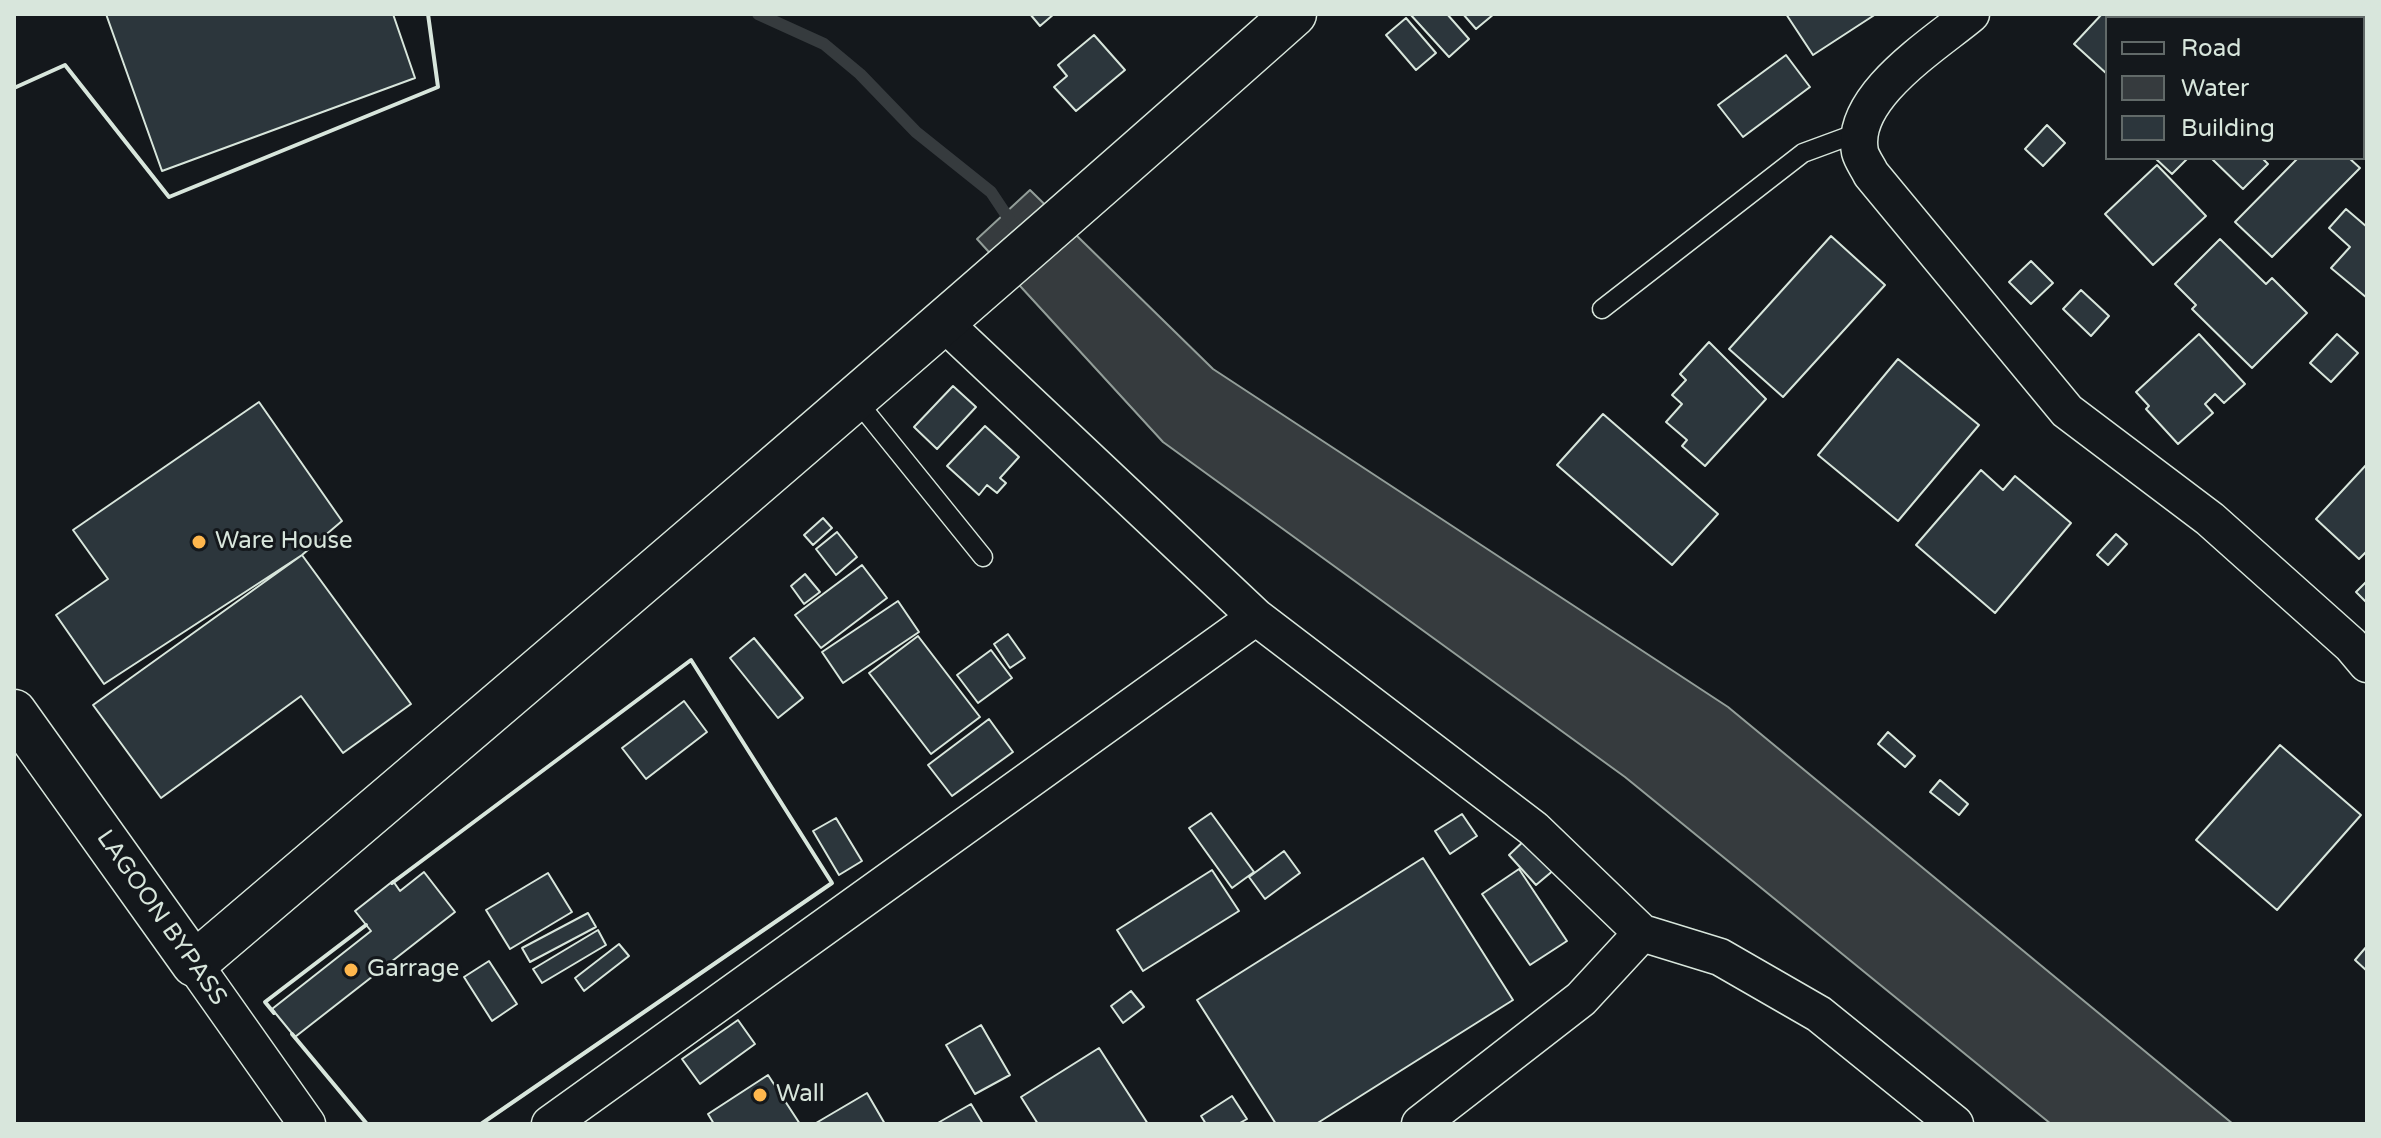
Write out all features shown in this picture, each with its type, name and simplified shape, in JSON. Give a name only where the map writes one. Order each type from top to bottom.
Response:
[{"type":"street","points":[[194,964],[857,401],[979,288],[1078,206],[1294,14]]},
{"type":"street","points":[[1971,14],[1896,76],[1867,106],[1860,132],[1860,153],[1871,174],[2067,411],[2210,519],[2351,645],[2367,664]]},
{"type":"street","points":[[943,322],[1256,617],[1534,829],[1642,933],[1720,957],[1819,1014],[1955,1124]]},
{"type":"street","points":[[550,1124],[1256,617]]},
{"type":"street","name":"LAGOON BYPASS","points":[[14,712],[307,1124]]},
{"type":"street","points":[[1420,1124],[1581,999],[1642,933]]},
{"type":"lane","points":[[1602,309],[1803,153],[1860,132]]},
{"type":"lane","points":[[857,401],[983,557]]},
{"type":"water","points":[[1030,190],[1213,369],[1728,707],[2233,1124],[2051,1124],[1625,777],[1163,442],[977,239]]},
{"type":"building","points":[[106,14],[393,14],[415,78],[162,171]]},
{"type":"building","points":[[1030,14],[1054,14],[1040,26]]},
{"type":"building","points":[[1410,14],[1447,14],[1469,39],[1449,57]]},
{"type":"building","points":[[1463,14],[1494,14],[1476,29]]},
{"type":"building","points":[[1786,14],[1876,14],[1813,55]]},
{"type":"building","points":[[2102,14],[2194,16],[2105,16],[2105,72],[2074,44]]},
{"type":"building","points":[[1406,18],[1436,53],[1416,70],[1386,35]]},
{"type":"building","points":[[1094,35],[1125,70],[1076,111],[1054,87],[1067,76],[1058,65]]},
{"type":"building","points":[[1786,55],[1810,87],[1743,137],[1718,105]]},
{"type":"building","points":[[2047,125],[2065,143],[2043,166],[2025,149]]},
{"type":"building","points":[[2157,160],[2186,160],[2172,174]]},
{"type":"building","points":[[2213,160],[2264,160],[2268,164],[2243,189]]},
{"type":"building","points":[[2296,160],[2351,160],[2360,168],[2272,257],[2235,222]]},
{"type":"building","points":[[2157,165],[2206,216],[2153,265],[2105,214]]},
{"type":"building","points":[[2346,209],[2367,227],[2367,298],[2331,268],[2350,247],[2329,228]]},
{"type":"building","points":[[1831,236],[1885,285],[1783,397],[1729,349]]},
{"type":"building","points":[[2220,239],[2266,284],[2272,278],[2307,313],[2252,368],[2192,309],[2196,305],[2175,284]]},
{"type":"building","points":[[2031,261],[2053,283],[2031,304],[2009,282]]},
{"type":"building","points":[[2081,290],[2109,316],[2091,336],[2063,309]]},
{"type":"building","points":[[2199,334],[2245,384],[2224,403],[2215,394],[2205,404],[2213,413],[2178,444],[2146,409],[2149,406],[2136,392]]},
{"type":"building","points":[[2337,334],[2358,353],[2331,382],[2310,363]]},
{"type":"building","points":[[1709,342],[1766,399],[1705,466],[1682,446],[1687,440],[1666,422],[1682,404],[1672,395],[1686,380],[1680,374]]},
{"type":"building","points":[[1898,359],[1979,425],[1898,521],[1818,455]]},
{"type":"building","points":[[953,386],[976,407],[937,449],[914,427]]},
{"type":"building","name":"Ware House","points":[[259,402],[342,521],[302,555],[104,684],[56,615],[108,579],[73,530]]},
{"type":"building","points":[[1603,414],[1718,514],[1672,565],[1557,465]]},
{"type":"building","points":[[985,426],[1019,457],[1000,478],[1006,483],[997,493],[987,485],[979,495],[947,466]]},
{"type":"building","points":[[2367,464],[2367,551],[2359,559],[2316,519]]},
{"type":"building","points":[[1981,470],[2003,490],[2015,476],[2071,523],[1995,613],[1916,545]]},
{"type":"building","points":[[823,518],[832,528],[813,545],[804,535]]},
{"type":"building","points":[[837,532],[857,557],[836,575],[816,549]]},
{"type":"building","points":[[2116,534],[2127,544],[2108,565],[2097,555]]},
{"type":"building","name":"Ware House","points":[[302,555],[411,704],[343,753],[301,696],[161,798],[93,705]]},
{"type":"building","points":[[862,565],[887,598],[821,648],[795,615]]},
{"type":"building","points":[[805,574],[820,592],[804,604],[791,586]]},
{"type":"building","points":[[2367,581],[2367,603],[2356,592]]},
{"type":"building","points":[[898,601],[919,632],[843,683],[822,652]]},
{"type":"building","points":[[1008,634],[1025,658],[1010,668],[994,644]]},
{"type":"building","points":[[918,636],[980,717],[931,754],[869,673]]},
{"type":"building","points":[[754,638],[803,698],[778,718],[730,658]]},
{"type":"building","points":[[991,650],[1012,678],[978,703],[957,675]]},
{"type":"building","points":[[684,701],[707,732],[646,779],[622,748]]},
{"type":"building","points":[[989,719],[1013,752],[952,796],[928,765]]},
{"type":"building","points":[[1888,732],[1915,756],[1905,767],[1878,744]]},
{"type":"building","points":[[2280,745],[2361,815],[2277,910],[2196,840]]},
{"type":"building","points":[[1940,780],[1968,804],[1959,815],[1930,792]]},
{"type":"building","points":[[1211,813],[1254,872],[1232,888],[1189,828]]},
{"type":"building","points":[[1462,814],[1477,836],[1450,854],[1435,831]]},
{"type":"building","points":[[836,818],[862,861],[839,875],[813,831]]},
{"type":"building","points":[[1527,838],[1555,869],[1536,885],[1509,855]]},
{"type":"building","points":[[1284,851],[1300,873],[1265,899],[1249,877]]},
{"type":"building","points":[[1423,858],[1513,1000],[1316,1124],[1276,1124],[1197,1000]]},
{"type":"building","points":[[1519,869],[1567,941],[1530,965],[1482,894]]},
{"type":"building","points":[[1212,870],[1239,911],[1143,971],[1117,930]]},
{"type":"building","name":"Garrage","points":[[424,872],[455,912],[295,1037],[272,1009],[371,931],[355,911],[393,881],[400,891]]},
{"type":"building","points":[[548,873],[572,912],[510,949],[486,910]]},
{"type":"building","points":[[588,913],[596,927],[530,962],[522,948]]},
{"type":"building","points":[[598,930],[606,945],[542,983],[533,969]]},
{"type":"building","points":[[619,944],[629,956],[584,991],[575,978]]},
{"type":"building","points":[[2367,946],[2367,971],[2355,960]]},
{"type":"building","points":[[489,961],[517,1004],[492,1021],[464,977]]},
{"type":"building","points":[[1131,991],[1144,1007],[1123,1023],[1111,1006]]},
{"type":"building","points":[[738,1020],[755,1044],[700,1084],[682,1059]]},
{"type":"building","points":[[981,1025],[1010,1075],[975,1094],[946,1045]]},
{"type":"building","points":[[1099,1048],[1148,1124],[1038,1124],[1021,1097]]},
{"type":"building","name":"Wall","points":[[768,1075],[800,1124],[714,1124],[708,1114]]},
{"type":"building","points":[[867,1093],[885,1124],[816,1123]]},
{"type":"building","points":[[1232,1096],[1247,1119],[1238,1124],[1206,1124],[1201,1116]]},
{"type":"building","points":[[971,1104],[983,1124],[936,1124]]},
{"type":"waterway","points":[[758,14],[824,44],[860,74],[916,132],[991,192],[1013,225]]},
{"type":"wall","points":[[14,88],[65,65],[169,197],[438,87],[428,14]]},
{"type":"wall","points":[[392,883],[691,660],[832,883],[481,1124]]},
{"type":"wall","points":[[274,1013],[265,1002],[366,925]]},
{"type":"wall","points":[[292,1034],[367,1124]]},
{"type":"place","name":"Ware House","points":[[199,542]]},
{"type":"place","name":"Garrage","points":[[351,970]]},
{"type":"place","name":"Wall","points":[[760,1095]]}]
